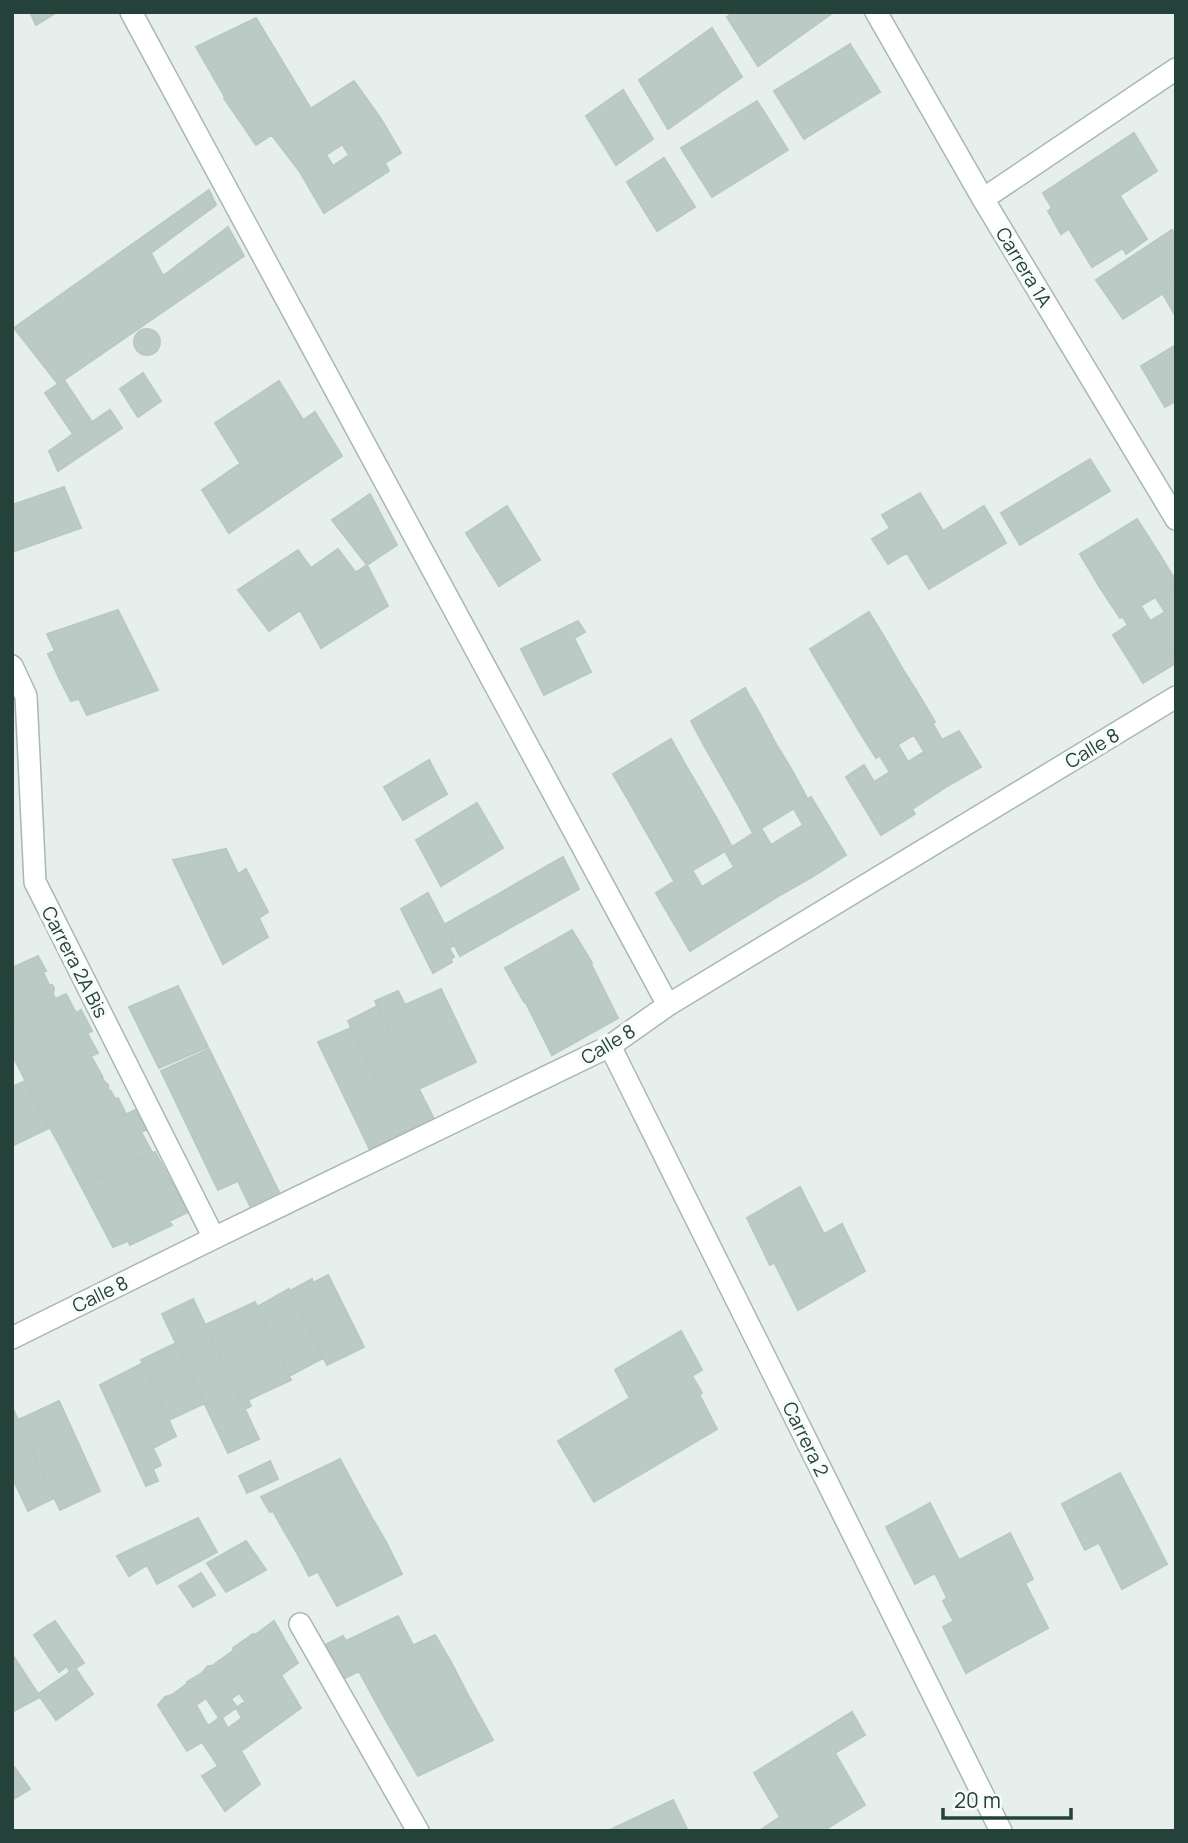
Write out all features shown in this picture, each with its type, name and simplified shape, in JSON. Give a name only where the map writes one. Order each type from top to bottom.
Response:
[{"type":"street","points":[[131,12],[668,1005]]},
{"type":"street","name":"Carrera 1A","points":[[876,12],[983,199],[1176,519]]},
{"type":"street","points":[[983,199],[1176,69]]},
{"type":"street","name":"Carrera 2A Bis","points":[[12,666],[26,696],[35,882],[214,1238]]},
{"type":"street","name":"Calle 8","points":[[12,1338],[610,1046],[668,1005],[1176,697]]},
{"type":"street","name":"Carrera 2","points":[[610,1046],[1001,1831]]},
{"type":"street","points":[[300,1624],[418,1831]]},
{"type":"building","points":[[30,12],[57,12],[36,25]]},
{"type":"building","points":[[734,12],[831,14],[758,66],[727,17]]},
{"type":"building","points":[[256,18],[282,61],[225,97],[196,47]]},
{"type":"building","points":[[712,28],[742,77],[668,129],[639,80]]},
{"type":"building","points":[[850,44],[880,92],[804,139],[774,91]]},
{"type":"building","points":[[282,61],[311,109],[256,145],[224,98]]},
{"type":"building","points":[[354,81],[381,119],[300,172],[271,134]]},
{"type":"building","points":[[623,90],[653,139],[616,165],[586,116]]},
{"type":"building","points":[[757,101],[788,150],[712,197],[681,148]]},
{"type":"building","points":[[381,119],[401,153],[385,163],[389,171],[324,213],[300,172],[326,155],[333,166],[349,155],[342,144]]},
{"type":"building","points":[[1134,133],[1157,171],[1061,234],[1048,211],[1052,208],[1043,193]]},
{"type":"building","points":[[664,158],[695,207],[657,231],[627,182]]},
{"type":"building","points":[[209,190],[216,205],[151,253],[163,276],[228,227],[244,256],[58,384],[14,328]]},
{"type":"building","points":[[1120,196],[1147,239],[1126,254],[1123,248],[1092,267],[1069,229]]},
{"type":"building","points":[[1172,230],[1176,236],[1176,285],[1123,319],[1096,280]]},
{"type":"building","points":[[1176,285],[1176,317],[1163,294]]},
{"type":"building","points":[[147,329],[156,333],[160,342],[156,351],[147,355],[138,351],[134,342],[138,333]]},
{"type":"building","points":[[1176,345],[1176,401],[1165,407],[1141,366]]},
{"type":"building","points":[[143,373],[161,401],[138,417],[120,389]]},
{"type":"building","points":[[64,380],[92,422],[110,410],[122,428],[58,471],[49,451],[73,434],[45,393]]},
{"type":"building","points":[[279,381],[303,420],[240,463],[215,423]]},
{"type":"building","points":[[315,412],[342,456],[229,533],[202,490]]},
{"type":"building","points":[[1090,459],[1110,491],[1020,545],[1001,513]]},
{"type":"building","points":[[64,487],[81,528],[12,552],[12,505]]},
{"type":"building","points":[[920,493],[943,531],[888,564],[872,539],[890,528],[882,515]]},
{"type":"building","points":[[370,494],[397,545],[367,565],[332,520]]},
{"type":"building","points":[[507,506],[540,560],[499,586],[466,533]]},
{"type":"building","points":[[984,506],[1006,543],[929,589],[907,553]]},
{"type":"building","points":[[1137,519],[1158,552],[1099,586],[1080,554]]},
{"type":"building","points":[[338,549],[356,573],[269,631],[238,590],[298,550],[311,568]]},
{"type":"building","points":[[1158,552],[1176,585],[1120,618],[1099,586]]},
{"type":"building","points":[[367,565],[388,606],[321,648],[300,610]]},
{"type":"building","points":[[1176,585],[1175,661],[1150,621],[1165,612],[1156,598]]},
{"type":"building","points":[[1141,606],[1176,663],[1143,683],[1113,635],[1128,625],[1123,617]]},
{"type":"building","points":[[118,610],[138,650],[59,678],[48,654],[55,651],[47,634]]},
{"type":"building","points":[[869,612],[886,640],[826,676],[810,649]]},
{"type":"building","points":[[578,621],[585,632],[574,638],[591,672],[544,695],[521,649]]},
{"type":"building","points":[[886,640],[902,668],[843,704],[826,676]]},
{"type":"building","points":[[138,650],[158,690],[87,715],[79,699],[71,701],[59,678]]},
{"type":"building","points":[[902,668],[919,695],[859,731],[843,704]]},
{"type":"building","points":[[745,688],[761,716],[706,749],[691,721]]},
{"type":"building","points":[[919,695],[935,722],[876,758],[859,731]]},
{"type":"building","points":[[761,716],[776,744],[722,777],[706,749]]},
{"type":"building","points":[[933,724],[942,740],[959,731],[981,767],[946,787],[914,735]]},
{"type":"building","points":[[671,739],[686,766],[629,801],[613,774]]},
{"type":"building","points":[[776,744],[793,772],[738,805],[722,777]]},
{"type":"building","points":[[898,745],[908,762],[924,752],[946,787],[912,809],[880,756]]},
{"type":"building","points":[[429,760],[447,794],[403,820],[384,787]]},
{"type":"building","points":[[864,765],[874,782],[890,772],[915,814],[881,835],[846,777]]},
{"type":"building","points":[[686,766],[702,793],[644,828],[629,801]]},
{"type":"building","points":[[793,772],[808,800],[753,833],[738,805]]},
{"type":"building","points":[[702,793],[717,819],[659,854],[644,828]]},
{"type":"building","points":[[811,797],[846,855],[812,877],[787,835],[803,825],[794,809]]},
{"type":"building","points":[[477,803],[503,848],[441,886],[416,840]]},
{"type":"building","points":[[717,819],[732,847],[674,881],[659,854]]},
{"type":"building","points":[[761,828],[771,845],[787,835],[812,877],[777,897],[743,840]]},
{"type":"building","points":[[743,840],[777,897],[743,918],[718,877],[734,867],[725,851]]},
{"type":"building","points":[[226,849],[268,937],[223,964],[173,860]]},
{"type":"building","points":[[563,857],[579,889],[460,956],[444,925]]},
{"type":"building","points":[[246,869],[268,912],[259,918],[238,874]]},
{"type":"building","points":[[692,870],[702,887],[718,877],[743,918],[690,951],[656,893]]},
{"type":"building","points":[[428,893],[455,945],[449,948],[454,957],[452,962],[433,973],[401,909]]},
{"type":"building","points":[[572,930],[592,963],[524,1002],[505,968]]},
{"type":"building","points":[[38,956],[46,971],[43,972],[49,985],[54,988],[55,998],[12,1019],[12,968]]},
{"type":"building","points":[[591,964],[618,1018],[552,1055],[525,1001]]},
{"type":"building","points":[[178,986],[208,1047],[159,1068],[129,1007]]},
{"type":"building","points":[[441,989],[476,1062],[419,1089],[375,1001],[398,991],[405,1005]]},
{"type":"building","points":[[66,994],[76,1013],[81,1010],[92,1031],[18,1066],[12,1055],[12,1019]]},
{"type":"building","points":[[377,1006],[434,1119],[403,1134],[348,1021]]},
{"type":"building","points":[[351,1028],[403,1134],[370,1150],[318,1042]]},
{"type":"building","points":[[87,1033],[98,1053],[91,1056],[102,1076],[38,1106],[18,1066]]},
{"type":"building","points":[[209,1049],[279,1192],[250,1206],[238,1181],[218,1190],[161,1071]]},
{"type":"building","points":[[102,1076],[109,1092],[111,1091],[115,1099],[118,1098],[126,1114],[60,1146],[38,1106]]},
{"type":"building","points":[[25,1081],[49,1128],[12,1146],[12,1087]]},
{"type":"building","points":[[135,1110],[146,1130],[141,1132],[152,1152],[81,1186],[60,1146]]},
{"type":"building","points":[[155,1152],[188,1212],[169,1221],[172,1225],[151,1235],[116,1170]]},
{"type":"building","points":[[116,1170],[151,1235],[130,1245],[128,1241],[113,1247],[81,1186]]},
{"type":"building","points":[[800,1187],[824,1234],[770,1265],[747,1218]]},
{"type":"building","points":[[842,1224],[865,1271],[798,1310],[774,1262]]},
{"type":"building","points":[[328,1275],[364,1347],[327,1365],[290,1291],[312,1279],[313,1283]]},
{"type":"building","points":[[289,1289],[323,1358],[289,1376],[257,1307]]},
{"type":"building","points":[[193,1299],[259,1439],[228,1453],[162,1314]]},
{"type":"building","points":[[255,1302],[291,1380],[248,1400],[251,1406],[245,1409],[205,1325]]},
{"type":"building","points":[[681,1331],[702,1370],[692,1376],[702,1393],[645,1427],[615,1370]]},
{"type":"building","points":[[176,1343],[195,1383],[160,1401],[141,1360]]},
{"type":"building","points":[[143,1363],[176,1436],[153,1448],[161,1465],[153,1469],[158,1481],[146,1486],[100,1385]]},
{"type":"building","points":[[195,1383],[205,1403],[169,1420],[160,1401]]},
{"type":"building","points":[[699,1394],[717,1429],[594,1502],[558,1441],[630,1398],[645,1427]]},
{"type":"building","points":[[59,1401],[100,1491],[60,1510],[18,1420]]},
{"type":"building","points":[[12,1407],[54,1498],[28,1511],[12,1477]]},
{"type":"building","points":[[340,1459],[355,1487],[280,1524],[261,1497]]},
{"type":"building","points":[[270,1461],[278,1479],[247,1493],[239,1476]]},
{"type":"building","points":[[1120,1473],[1144,1519],[1085,1550],[1062,1504]]},
{"type":"building","points":[[355,1487],[372,1518],[297,1553],[280,1524]]},
{"type":"building","points":[[930,1503],[959,1560],[915,1584],[886,1527]]},
{"type":"building","points":[[198,1518],[217,1552],[157,1584],[147,1565],[129,1576],[117,1556]]},
{"type":"building","points":[[372,1518],[385,1540],[309,1576],[297,1553]]},
{"type":"building","points":[[1144,1519],[1167,1564],[1122,1589],[1099,1543]]},
{"type":"building","points":[[1010,1533],[1033,1579],[954,1622],[943,1601],[947,1598],[935,1573]]},
{"type":"building","points":[[385,1540],[402,1574],[337,1606],[318,1572]]},
{"type":"building","points":[[246,1541],[266,1570],[226,1592],[207,1563]]},
{"type":"building","points":[[201,1573],[215,1595],[193,1607],[179,1586]]},
{"type":"building","points":[[1025,1583],[1048,1628],[966,1673],[943,1627]]},
{"type":"building","points":[[398,1616],[413,1645],[341,1680],[323,1646],[343,1636],[346,1641]]},
{"type":"building","points":[[55,1621],[84,1663],[76,1668],[47,1626]]},
{"type":"building","points":[[274,1621],[298,1663],[245,1701],[239,1693],[231,1699],[237,1707],[222,1718],[260,1784],[225,1811],[202,1776],[218,1766],[202,1742],[187,1751],[158,1705],[165,1697],[172,1695],[208,1666],[212,1666],[234,1650],[233,1648]],"holes":[[[206,1698],[219,1718],[208,1726],[196,1705]]]},
{"type":"building","points":[[47,1626],[93,1694],[56,1720],[38,1694],[70,1672],[67,1666],[59,1672],[34,1635]]},
{"type":"building","points":[[435,1635],[451,1662],[374,1699],[359,1671]]},
{"type":"building","points":[[12,1654],[40,1697],[12,1712]]},
{"type":"building","points":[[451,1662],[468,1695],[392,1731],[374,1699]]},
{"type":"building","points":[[281,1675],[301,1708],[241,1751],[227,1729],[242,1718],[236,1708]]},
{"type":"building","points":[[468,1695],[493,1740],[418,1776],[392,1731]]},
{"type":"building","points":[[852,1712],[865,1735],[835,1753],[865,1805],[823,1831],[759,1831],[780,1817],[754,1773]]},
{"type":"building","points":[[12,1764],[30,1789],[12,1800]]},
{"type":"building","points":[[673,1800],[688,1831],[608,1831]]}]
